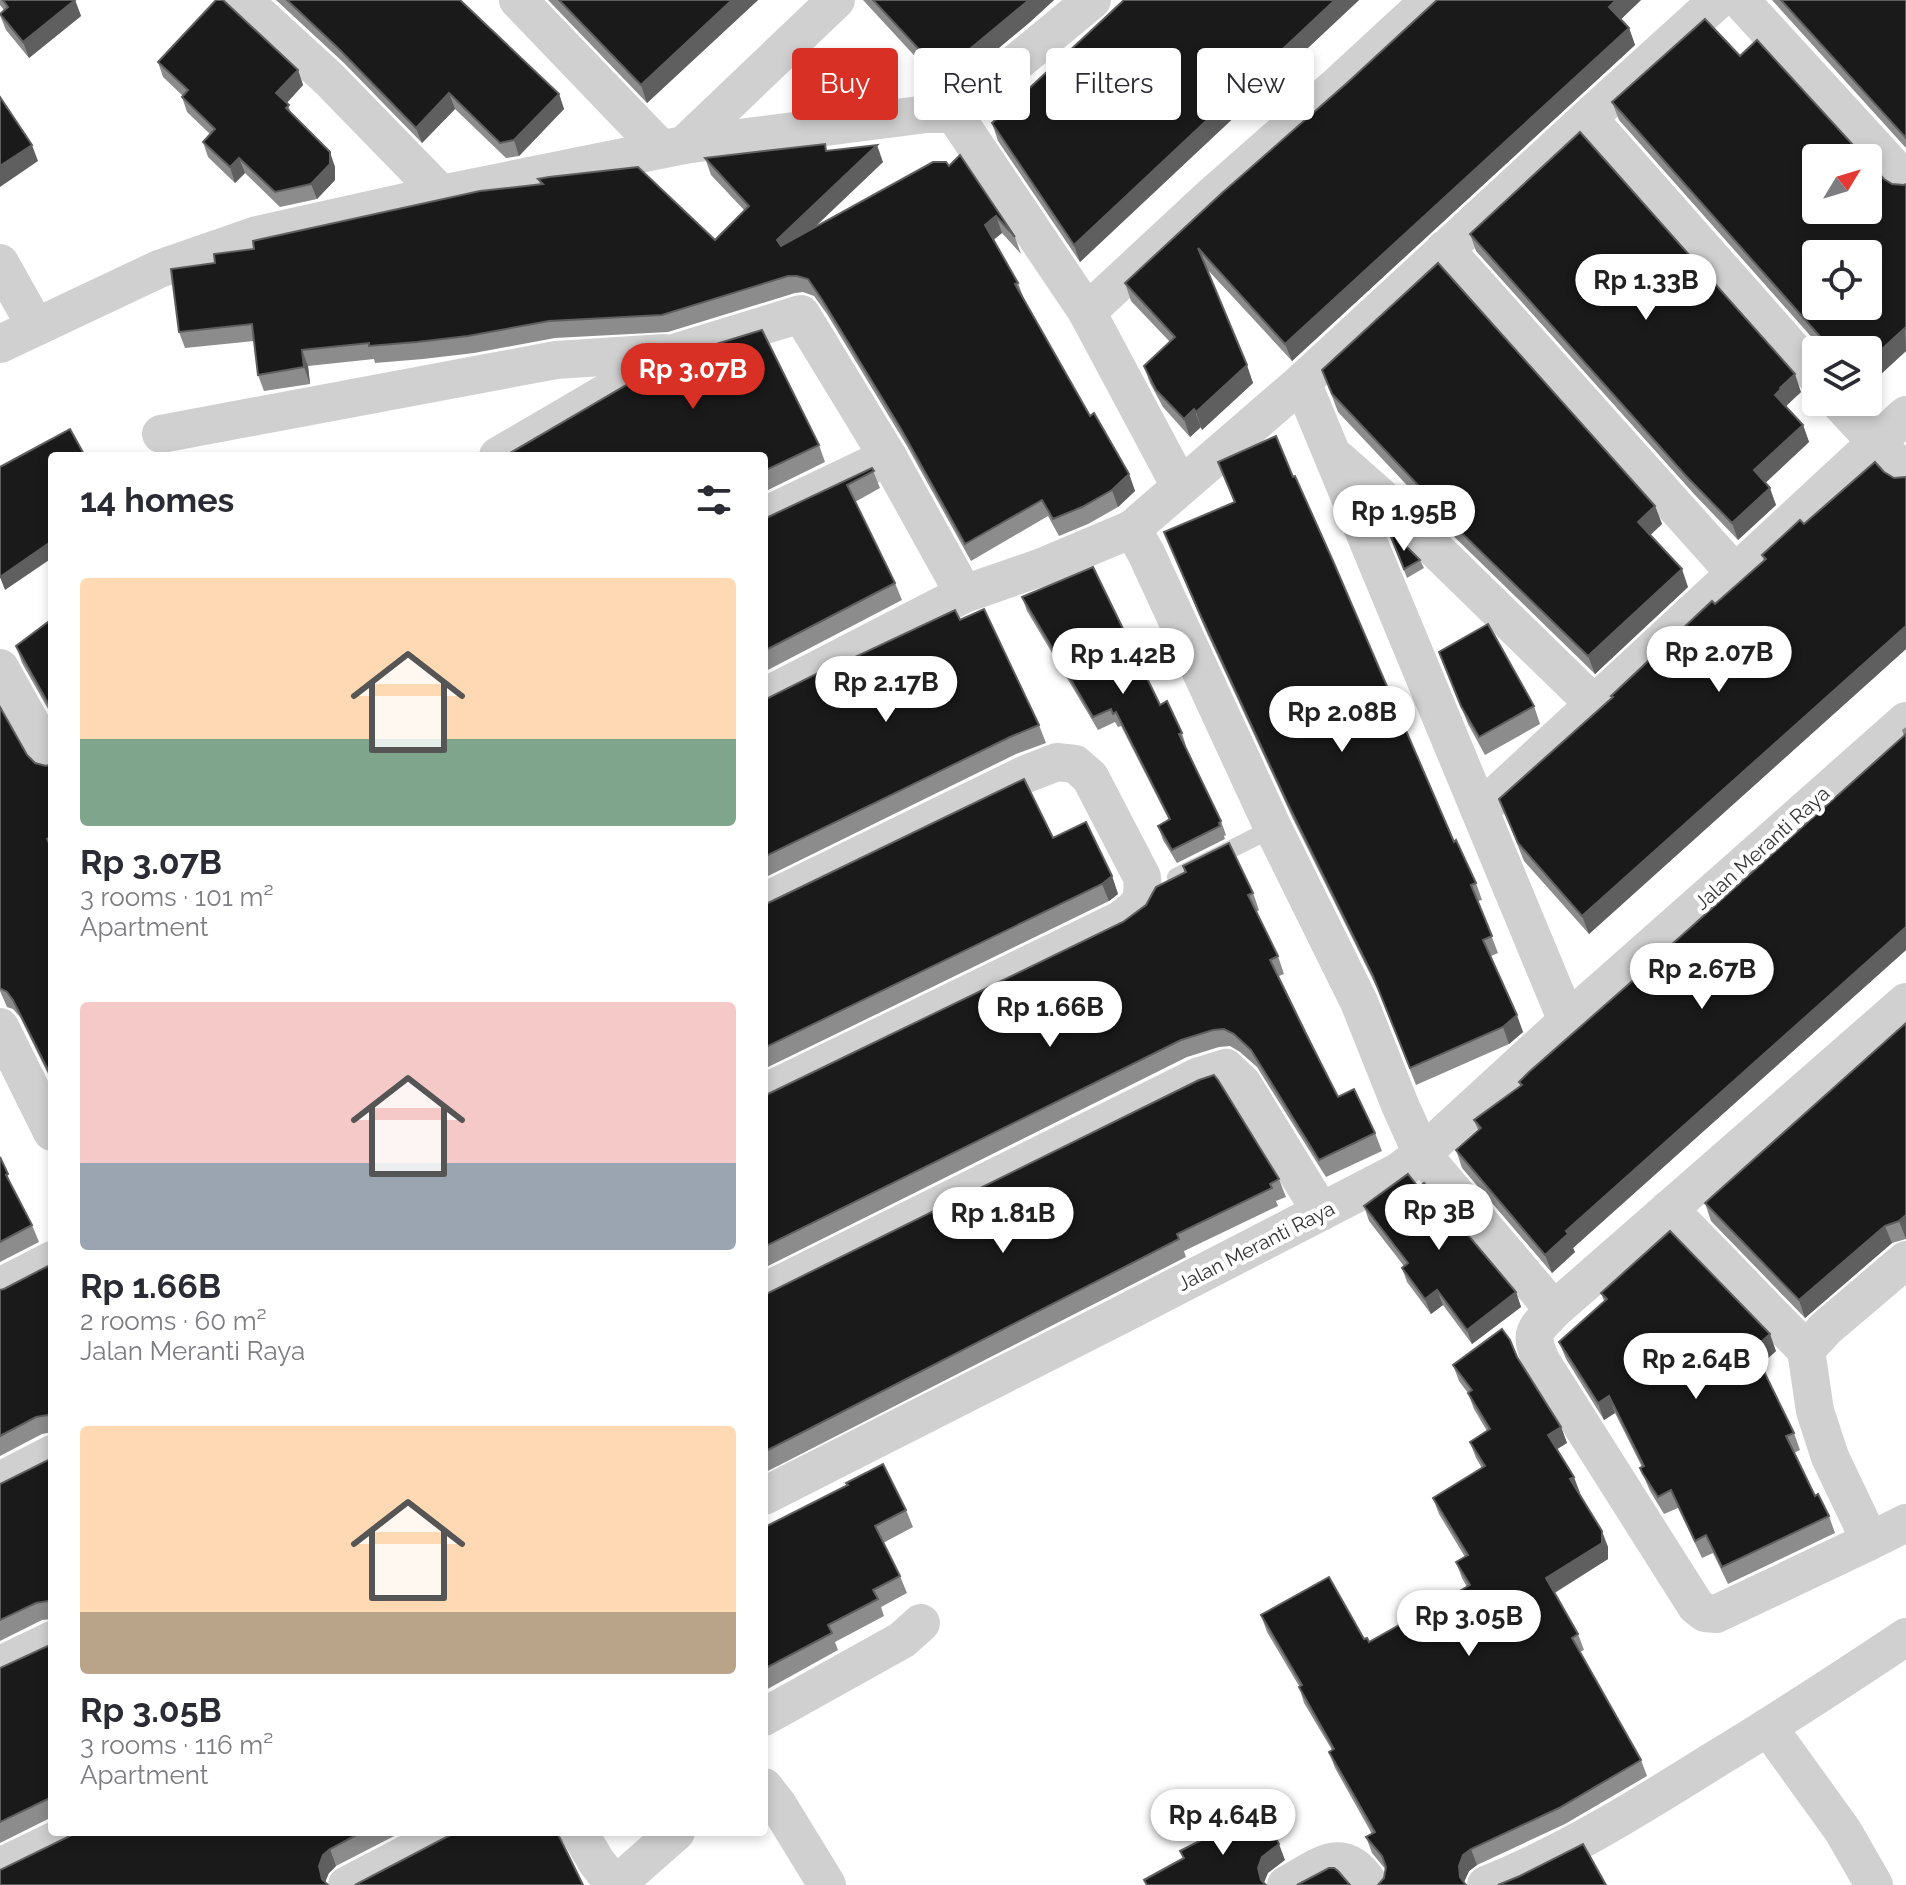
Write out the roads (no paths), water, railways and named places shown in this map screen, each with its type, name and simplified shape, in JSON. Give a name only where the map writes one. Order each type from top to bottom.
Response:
[{"type":"street","points":[[243,0],[329,79],[441,194]]},
{"type":"street","points":[[518,0],[673,147]]},
{"type":"street","points":[[673,147],[836,0]]},
{"type":"street","points":[[1030,51],[1092,0]]},
{"type":"street","points":[[1087,312],[1430,0]]},
{"type":"street","points":[[768,695],[964,594],[1042,567],[1132,529],[1302,382],[1718,0]]},
{"type":"street","points":[[1740,0],[1906,181]]},
{"type":"street","points":[[0,344],[159,269],[257,235],[673,147],[914,116]]},
{"type":"street","points":[[1588,118],[1802,360]]},
{"type":"street","points":[[958,120],[1087,312],[1180,486]]},
{"type":"street","points":[[1445,249],[1735,573]]},
{"type":"street","points":[[0,263],[36,327]]},
{"type":"street","points":[[505,452],[674,353],[801,314],[888,457],[964,594]]},
{"type":"street","points":[[161,434],[556,360],[674,353]]},
{"type":"street","points":[[1302,382],[1567,1021]]},
{"type":"street","points":[[1480,810],[1906,415]]},
{"type":"street","points":[[1852,416],[1906,474]]},
{"type":"street","points":[[1331,453],[1392,507],[1593,703]]},
{"type":"street","points":[[768,514],[888,457]]},
{"type":"street","points":[[1132,529],[1359,1002],[1422,1154],[1554,1310]]},
{"type":"street","points":[[0,668],[48,754]]},
{"type":"street","name":"Jalan Meranti Raya","points":[[768,1494],[1380,1182],[1422,1154],[1567,1021],[1900,738]]},
{"type":"street","points":[[768,900],[1026,774],[1057,762],[1075,764],[1090,777],[1142,877],[1144,894],[1136,909],[1120,920],[768,1091]]},
{"type":"street","points":[[1906,1002],[1554,1310],[1536,1329],[1533,1342],[1541,1361],[1696,1606],[1705,1613],[1716,1614],[1906,1523]]},
{"type":"street","points":[[0,1027],[48,1124]]},
{"type":"street","points":[[768,1290],[1197,1077],[1226,1068],[1242,1083],[1321,1212]]},
{"type":"street","points":[[1669,1209],[1806,1350],[1815,1411],[1830,1457],[1870,1541]]},
{"type":"street","points":[[1806,1350],[1826,1328],[1906,1260]]},
{"type":"street","points":[[0,1287],[48,1262]]},
{"type":"street","points":[[0,1481],[48,1456]]},
{"type":"street","points":[[768,1715],[902,1640],[921,1623]]},
{"type":"street","points":[[1486,1885],[1587,1838],[1632,1812],[1809,1702],[1906,1637]]},
{"type":"street","points":[[0,1665],[48,1642]]},
{"type":"street","points":[[1768,1727],[1843,1831],[1874,1885]]},
{"type":"street","points":[[768,1792],[827,1885]]},
{"type":"street","points":[[0,1867],[64,1836]]},
{"type":"street","points":[[347,1885],[441,1836]]},
{"type":"street","points":[[581,1836],[615,1885],[671,1836]]},
{"type":"street","points":[[1286,1885],[1335,1860],[1348,1862],[1363,1874],[1370,1885]]},
{"type":"lane","points":[[1176,877],[1273,828]]}]
